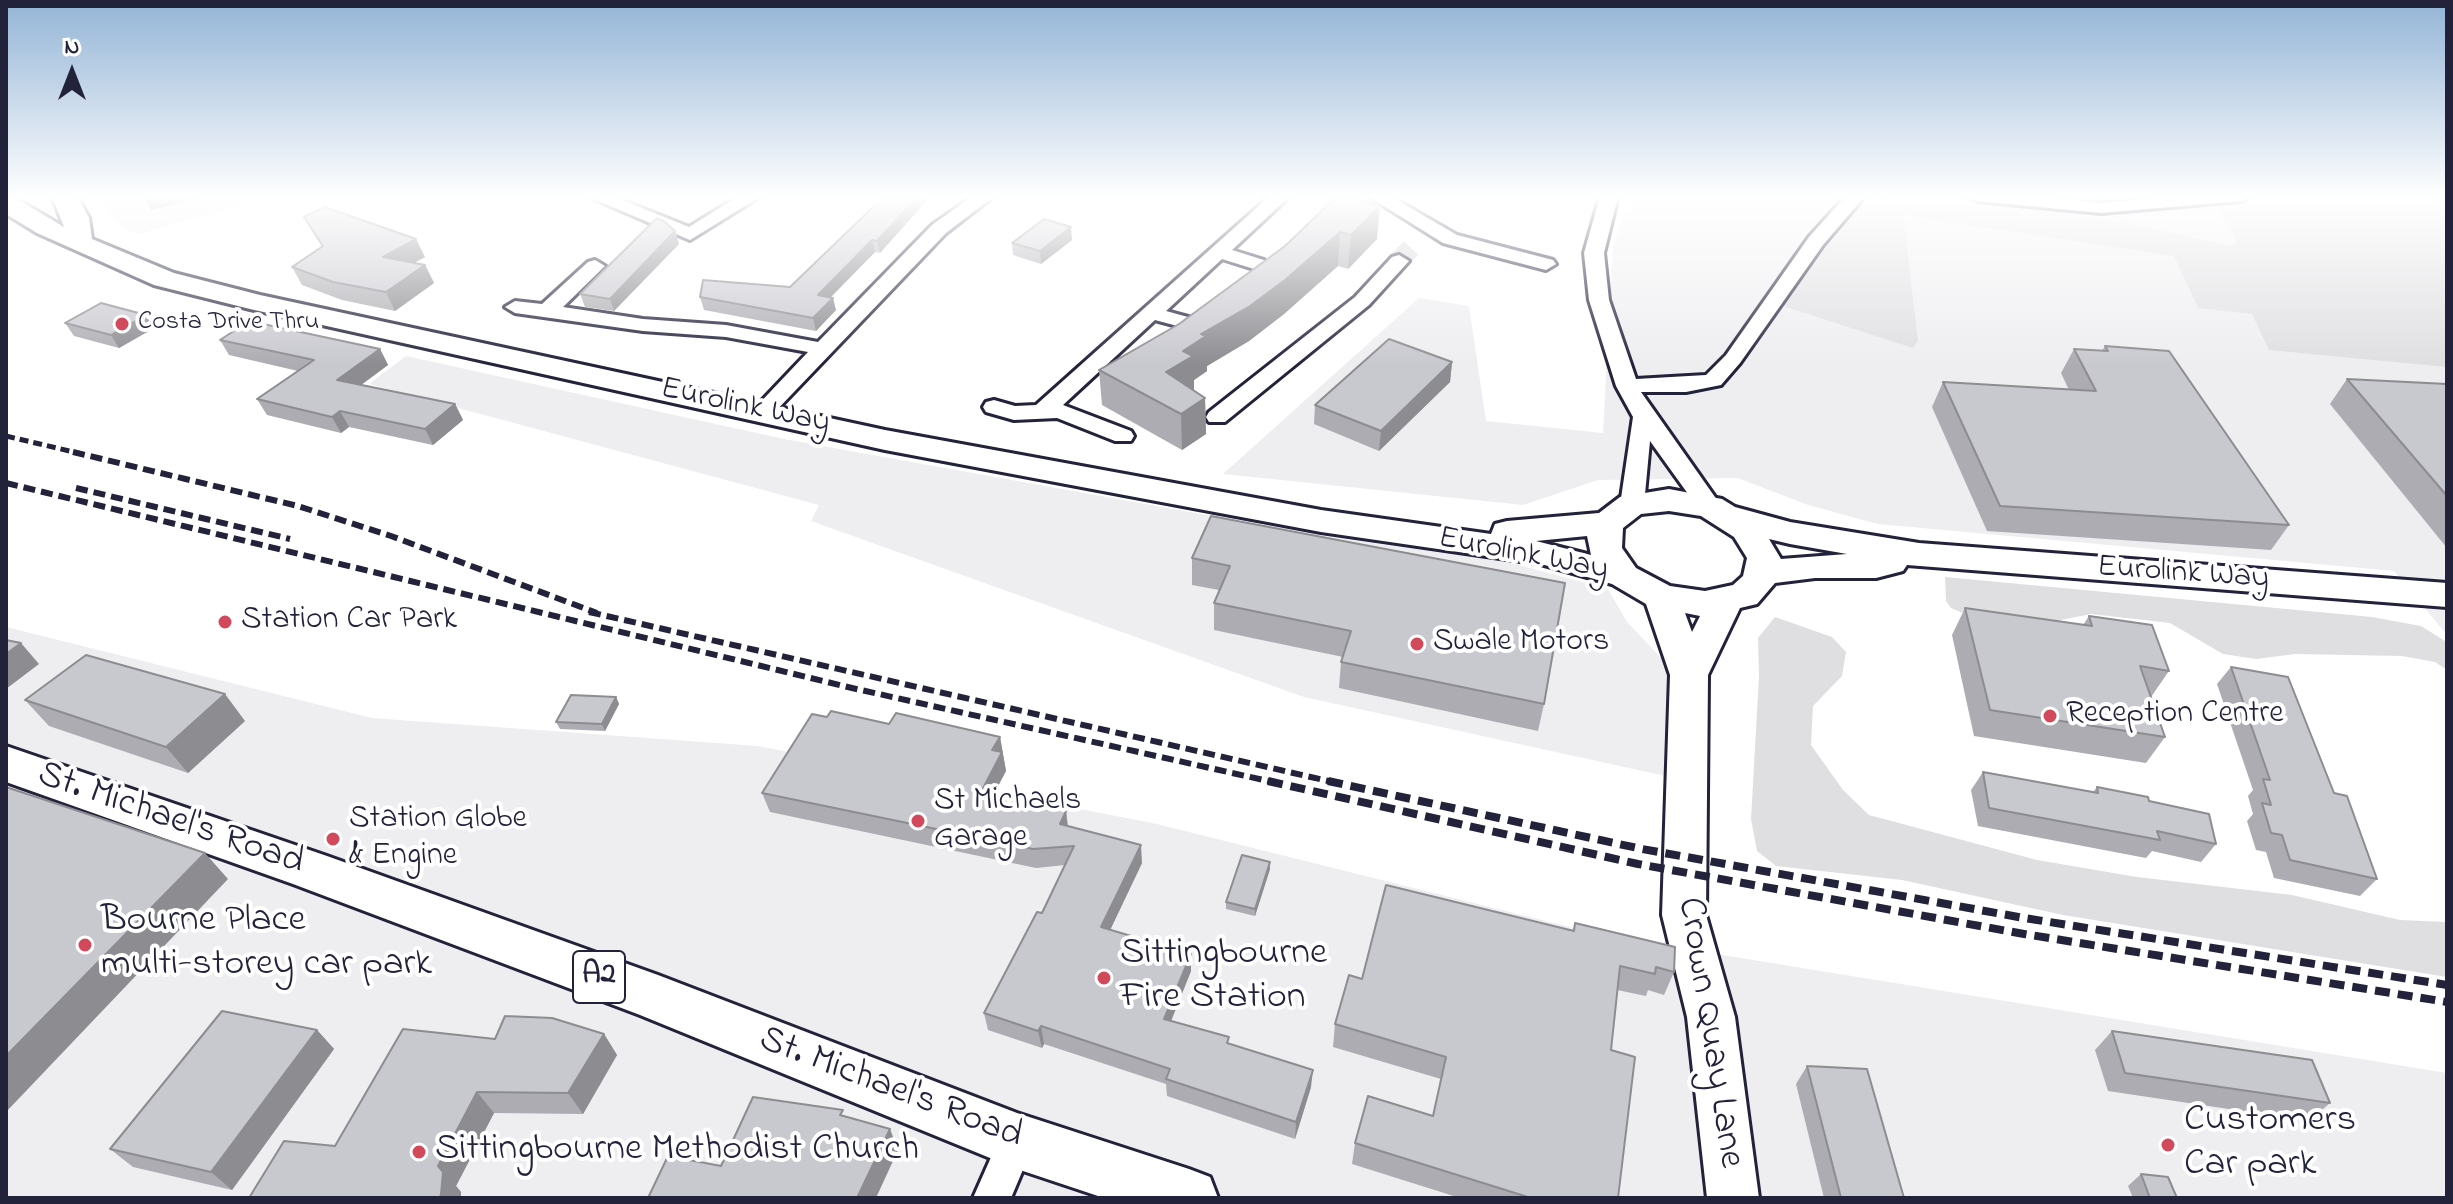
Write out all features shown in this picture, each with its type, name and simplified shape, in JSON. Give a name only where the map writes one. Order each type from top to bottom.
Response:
[{"type":"main road","name":"Eurolink Way","points":[[101,252],[164,279],[241,298],[885,440],[1321,521],[1542,553],[1624,576]]},
{"type":"main road","points":[[1669,500],[1720,512],[1758,543],[1764,558],[1763,573],[1744,595],[1726,601],[1705,604],[1661,597],[1624,576],[1605,549],[1604,535],[1620,514],[1669,500]]},
{"type":"main road","name":"Eurolink Way","points":[[1720,512],[1790,533],[1919,555],[2447,595]]},
{"type":"main road","name":"Eurolink Way","points":[[1421,536],[1556,530],[1620,514]]},
{"type":"main road","name":"Eurolink Way","points":[[1763,573],[1815,566],[1876,566],[1919,555]]},
{"type":"main road","name":"Crown Quay Lane","points":[[1661,597],[1689,675],[1684,915],[1711,1017],[1733,1198]]},
{"type":"main road","name":"Crown Quay Lane","points":[[1689,675],[1726,601]]},
{"type":"main road","name":"St. Michael's Road","points":[[6,764],[310,870],[658,998],[1017,1141],[1189,1198]]},
{"type":"street","points":[[763,411],[917,252]]},
{"type":"street","points":[[1044,410],[1219,252]]},
{"type":"street","points":[[1220,252],[1257,264]]},
{"type":"street","points":[[1499,252],[1546,264]]},
{"type":"street","points":[[1596,252],[1599,300],[1627,386],[1644,417],[1720,512]]},
{"type":"street","points":[[1627,386],[1686,385],[1713,380],[1733,359],[1764,310],[1808,252]]},
{"type":"street","points":[[1217,417],[1362,301],[1399,261]]},
{"type":"street","points":[[547,311],[595,266]]},
{"type":"street","points":[[515,307],[643,325],[726,331],[824,349]]},
{"type":"street","points":[[1152,313],[1192,324]]},
{"type":"street","points":[[994,407],[1014,413],[1044,410],[1103,425],[1123,436]]},
{"type":"street","points":[[1620,514],[1644,417]]},
{"type":"street","points":[[992,1198],[1017,1141]]},
{"type":"shaded area","points":[[1613,252],[2447,252],[2447,635],[2394,571],[1878,524],[1808,505],[1738,478],[1598,480],[1523,505],[1223,474],[1419,298],[1469,306],[1486,421],[1603,433]]},
{"type":"shaded area","points":[[1822,252],[1907,252],[1918,341],[1913,348],[1780,305]]},
{"type":"shaded area","points":[[2149,252],[2447,252],[2447,367],[2269,350],[2252,314],[2198,308],[2174,256]]},
{"type":"shaded area","points":[[406,356],[784,439],[1318,535],[1511,563],[1608,589],[1627,622],[1668,665],[1670,777],[1304,697],[811,521],[819,505],[369,384]]},
{"type":"shaded area","points":[[1945,577],[2372,617],[2421,626],[2445,641],[2447,670],[2435,662],[2402,656],[2295,654],[2256,659],[2223,654],[2170,623],[2091,614],[2051,622],[1967,615],[1951,608],[1946,601]]},
{"type":"shaded area","points":[[1775,617],[1832,637],[1846,652],[1842,676],[1813,706],[1811,745],[1843,790],[1869,815],[2037,860],[2137,877],[2292,895],[2400,920],[2447,922],[2447,977],[2063,915],[1902,880],[1776,866],[1757,851],[1751,819],[1759,677],[1758,638]]},
{"type":"shaded area","points":[[6,627],[372,718],[758,746],[1157,824],[1606,936],[2447,1073],[2447,1198],[6,1198]]},
{"type":"building","points":[[314,252],[392,252],[383,257],[425,265],[386,292],[333,282],[292,267]]},
{"type":"building","points":[[622,252],[655,252],[610,299],[580,294]]},
{"type":"building","points":[[826,252],[860,252],[818,295],[833,298],[813,318],[700,297],[703,280],[790,287]]},
{"type":"building","points":[[1277,252],[1317,252],[1250,306],[1201,334],[1206,336],[1183,351],[1193,356],[1166,372],[1205,398],[1181,414],[1099,370],[1179,324]]},
{"type":"building","points":[[101,303],[146,315],[111,335],[65,323]]},
{"type":"building","points":[[249,321],[380,349],[337,380],[455,404],[425,429],[340,411],[332,417],[257,399],[314,360],[220,340]]},
{"type":"building","points":[[1389,339],[1452,362],[1381,431],[1315,405]]},
{"type":"building","points":[[2105,346],[2169,351],[2289,525],[2000,506],[1943,382],[2096,391],[2074,349],[2108,351]]},
{"type":"building","points":[[2347,379],[2447,384],[2447,496]]},
{"type":"building","name":"Swale Motors","points":[[1211,516],[1565,583],[1544,704],[1341,662],[1351,631],[1214,603],[1230,566],[1192,558]]},
{"type":"building","points":[[1965,608],[2092,626],[2089,616],[2152,625],[2169,671],[2140,666],[2165,737],[1990,710]]},
{"type":"building","points":[[6,640],[21,643],[6,654]]},
{"type":"building","points":[[86,655],[225,694],[166,747],[25,700]]},
{"type":"building","points":[[2231,667],[2288,677],[2334,793],[2347,796],[2377,879],[2290,860],[2282,835],[2271,833],[2262,803],[2271,805],[2263,779],[2270,780]]},
{"type":"building","points":[[571,695],[616,697],[602,724],[556,722]]},
{"type":"building","points":[[831,711],[889,724],[896,713],[1000,737],[992,750],[1002,752],[980,794],[1066,811],[1060,824],[1141,845],[1101,927],[1191,954],[1164,1019],[1229,1037],[1227,1043],[1313,1070],[1296,1122],[1166,1079],[1170,1069],[1041,1026],[1038,1031],[984,1013],[1037,912],[1042,913],[1074,846],[1033,849],[762,793],[812,714],[827,717]]},
{"type":"building","points":[[1983,772],[2098,793],[2097,787],[2209,814],[2216,844],[2157,831],[2160,840],[1989,808]]},
{"type":"building","name":"Bourne Place multi-storey car park","points":[[6,787],[205,853],[6,1056]]},
{"type":"building","points":[[1242,855],[1270,862],[1255,909],[1226,902]]},
{"type":"building","points":[[1386,885],[1574,931],[1575,923],[1675,947],[1674,972],[1656,967],[1655,974],[1620,966],[1611,1050],[1635,1057],[1618,1198],[1531,1198],[1355,1143],[1368,1096],[1433,1116],[1446,1057],[1335,1024],[1349,975],[1362,979]]},
{"type":"building","points":[[222,1011],[317,1030],[211,1172],[110,1149]]},
{"type":"building","points":[[505,1016],[552,1018],[604,1034],[568,1093],[477,1092],[438,1166],[443,1172],[440,1198],[249,1198],[284,1141],[335,1146],[403,1029],[495,1039]]},
{"type":"building","points":[[2112,1031],[2312,1060],[2330,1103],[2125,1073]]},
{"type":"building","points":[[1807,1066],[1867,1069],[1904,1198],[1841,1198]]},
{"type":"building","points":[[753,1097],[843,1110],[840,1115],[890,1129],[857,1198],[648,1198],[668,1156],[721,1166]]},
{"type":"building","points":[[2141,1174],[2168,1177],[2177,1198],[2150,1198]]},
{"type":"tunnel","points":[[1399,261],[1407,252]]},
{"type":"railway","points":[[6,436],[82,454]]},
{"type":"railway","points":[[73,452],[298,506],[391,536],[597,613]]},
{"type":"railway","points":[[6,483],[852,688],[1277,783]]},
{"type":"railway","points":[[76,488],[290,539]]},
{"type":"railway","points":[[589,612],[1333,782]]},
{"type":"railway","points":[[1268,781],[1638,864],[2024,934],[2447,1002]]},
{"type":"railway","points":[[1328,781],[1333,782]]},
{"type":"railway","points":[[1333,782],[1642,849],[2024,918],[2447,985]]},
{"type":"railway","points":[[1333,782],[1337,783]]},
{"type":"place","name":"Costa Drive Thru","points":[[122,324]]},
{"type":"place","name":"Station Car Park","points":[[225,622]]},
{"type":"place","name":"Swale Motors","points":[[1417,644]]},
{"type":"place","name":"Reception Centre","points":[[2050,716]]},
{"type":"place","name":"St Michaels Garage","points":[[918,821]]},
{"type":"place","name":"Station Globe & Engine","points":[[333,839]]},
{"type":"place","name":"Bourne Place multi-storey car park","points":[[85,945]]},
{"type":"place","name":"Sittingbourne Fire Station","points":[[1104,978]]},
{"type":"place","name":"Customers Car park","points":[[2168,1145]]},
{"type":"place","name":"Sittingbourne Methodist Church","points":[[419,1152]]}]
